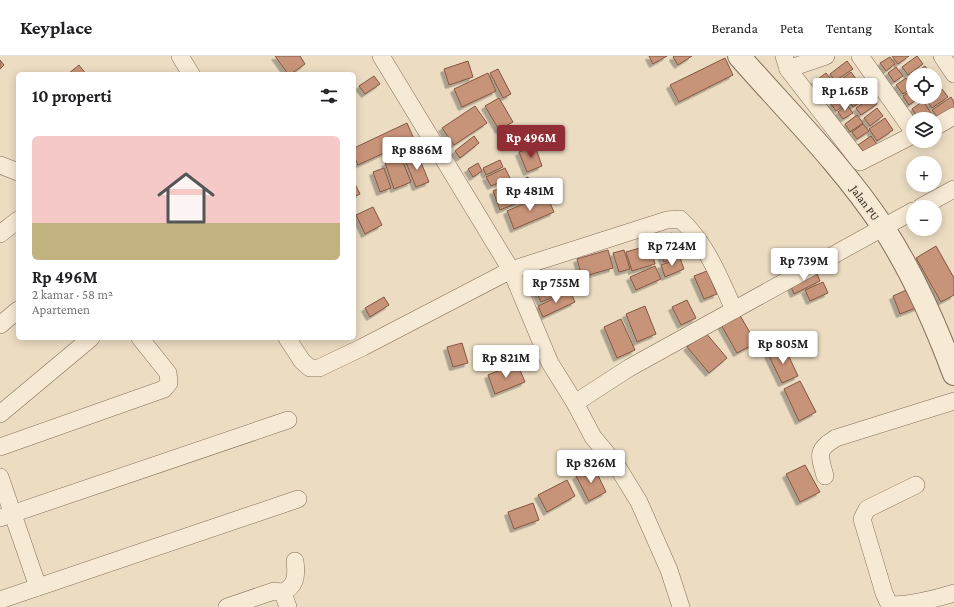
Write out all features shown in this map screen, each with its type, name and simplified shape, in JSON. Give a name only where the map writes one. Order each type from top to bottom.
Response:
[{"type":"street","points":[[180,56],[190,72]]},
{"type":"street","points":[[381,56],[511,270],[550,363],[575,403],[593,437],[617,466],[639,502],[669,570],[681,607]]},
{"type":"street","name":"Jalan PU","points":[[739,56],[842,172],[883,228],[927,306],[954,374]]},
{"type":"street","points":[[826,56],[786,62],[860,162],[906,139]]},
{"type":"street","points":[[860,56],[906,121]]},
{"type":"street","points":[[942,56],[954,74]]},
{"type":"street","points":[[942,122],[954,116]]},
{"type":"street","points":[[0,165],[16,171]]},
{"type":"street","points":[[934,200],[954,189]]},
{"type":"street","points":[[575,403],[629,368],[906,215]]},
{"type":"street","points":[[288,340],[302,361],[310,368],[318,368],[363,347],[511,270],[667,220],[680,219],[690,229],[717,271],[734,310]]},
{"type":"street","points":[[0,234],[16,222]]},
{"type":"street","points":[[0,325],[16,312]]},
{"type":"street","points":[[0,414],[89,340]]},
{"type":"street","points":[[0,447],[164,389],[168,382],[168,373],[142,340]]},
{"type":"street","points":[[825,476],[819,455],[821,448],[836,438],[954,401]]},
{"type":"street","points":[[6,516],[288,420]]},
{"type":"street","points":[[0,477],[6,516],[38,588]]},
{"type":"street","points":[[916,485],[867,509],[862,519],[884,593],[889,604],[897,607],[929,601],[954,593]]},
{"type":"street","points":[[0,600],[298,499]]},
{"type":"street","points":[[227,607],[274,591],[284,600],[296,577],[294,561]]},
{"type":"building","points":[[275,56],[300,56],[305,64],[294,72],[287,72]]},
{"type":"building","points":[[649,56],[667,56],[653,64]]},
{"type":"building","points":[[692,56],[678,65],[673,57]]},
{"type":"building","points":[[892,56],[909,56],[898,64]]},
{"type":"building","points":[[917,56],[923,64],[918,68],[906,68],[906,72],[902,67]]},
{"type":"building","points":[[890,57],[895,64],[886,71],[880,63]]},
{"type":"building","points":[[725,58],[733,75],[679,102],[670,85]]},
{"type":"building","points":[[0,60],[4,65],[0,69]]},
{"type":"building","points":[[468,61],[473,77],[449,85],[444,69]]},
{"type":"building","points":[[847,61],[853,69],[835,81],[830,74]]},
{"type":"building","points":[[79,65],[84,72],[70,72]]},
{"type":"building","points":[[896,67],[903,76],[894,82],[888,73]]},
{"type":"building","points":[[498,69],[511,94],[503,98],[490,73]]},
{"type":"building","points":[[851,72],[859,83],[846,93],[838,82]]},
{"type":"building","points":[[488,73],[496,91],[462,107],[454,89]]},
{"type":"building","points":[[826,73],[832,81],[820,89],[814,82]]},
{"type":"building","points":[[374,76],[380,84],[365,94],[359,86]]},
{"type":"building","points":[[906,78],[906,92],[903,94],[896,85]]},
{"type":"building","points":[[832,83],[838,92],[827,100],[820,91]]},
{"type":"building","points":[[863,85],[870,95],[853,107],[846,97]]},
{"type":"building","points":[[942,89],[948,97],[942,101]]},
{"type":"building","points":[[843,94],[849,102],[836,111],[831,104]]},
{"type":"building","points":[[872,97],[877,104],[861,115],[856,108]]},
{"type":"building","points":[[951,97],[954,102],[954,111],[942,120],[942,112],[933,112],[932,110]]},
{"type":"building","points":[[499,98],[513,122],[499,130],[485,106]]},
{"type":"building","points":[[919,104],[925,104],[930,112],[914,112],[912,109]]},
{"type":"building","points":[[929,104],[938,104],[932,108]]},
{"type":"building","points":[[847,105],[853,113],[843,119],[838,112]]},
{"type":"building","points":[[475,106],[487,123],[454,145],[442,128]]},
{"type":"building","points":[[877,108],[883,116],[870,126],[864,118]]},
{"type":"building","points":[[857,115],[863,123],[850,132],[845,124]]},
{"type":"building","points":[[885,118],[893,130],[877,141],[869,129]]},
{"type":"building","points":[[407,123],[414,139],[358,165],[356,160],[356,147]]},
{"type":"building","points":[[863,124],[869,131],[857,139],[852,132]]},
{"type":"building","points":[[474,136],[479,143],[460,158],[455,151]]},
{"type":"building","points":[[871,136],[878,146],[866,155],[858,145]]},
{"type":"building","points":[[535,146],[542,166],[527,172],[519,152]]},
{"type":"building","points":[[418,155],[429,182],[416,187],[405,160]]},
{"type":"building","points":[[401,157],[411,182],[394,189],[385,163]]},
{"type":"building","points":[[500,160],[503,167],[486,175],[483,168]]},
{"type":"building","points":[[478,163],[482,171],[473,177],[468,169]]},
{"type":"building","points":[[384,168],[391,188],[380,192],[373,172]]},
{"type":"building","points":[[505,168],[510,178],[491,186],[486,177]]},
{"type":"building","points":[[528,177],[535,196],[500,210],[493,191]]},
{"type":"building","points":[[356,186],[360,194],[356,196]]},
{"type":"building","points":[[546,194],[554,212],[514,229],[507,211]]},
{"type":"building","points":[[373,207],[382,225],[365,234],[356,215]]},
{"type":"building","points":[[672,233],[681,255],[664,262],[655,240]]},
{"type":"building","points":[[650,245],[655,264],[632,271],[626,252]]},
{"type":"building","points":[[936,246],[954,278],[954,295],[941,302],[916,258]]},
{"type":"building","points":[[608,250],[613,268],[582,277],[577,259]]},
{"type":"building","points":[[624,250],[630,269],[619,272],[613,253]]},
{"type":"building","points":[[680,258],[684,269],[665,277],[661,265]]},
{"type":"building","points":[[655,266],[661,279],[636,290],[630,277]]},
{"type":"building","points":[[815,269],[820,281],[794,294],[789,282]]},
{"type":"building","points":[[707,271],[717,294],[704,299],[694,276]]},
{"type":"building","points":[[554,279],[560,294],[541,302],[534,287]]},
{"type":"building","points":[[823,282],[828,293],[810,301],[805,290]]},
{"type":"building","points":[[913,287],[921,306],[900,314],[893,296]]},
{"type":"building","points":[[570,291],[575,302],[543,317],[538,306]]},
{"type":"building","points":[[384,297],[389,305],[370,317],[365,308]]},
{"type":"building","points":[[687,300],[696,318],[681,325],[672,307]]},
{"type":"building","points":[[645,306],[656,334],[637,342],[626,314]]},
{"type":"building","points":[[738,312],[756,343],[737,353],[720,323]]},
{"type":"building","points":[[621,319],[635,350],[617,358],[604,327]]},
{"type":"building","points":[[705,332],[727,358],[709,373],[687,347]]},
{"type":"building","points":[[462,343],[468,363],[453,367],[447,347]]},
{"type":"building","points":[[784,346],[798,376],[782,383],[768,354]]},
{"type":"building","points":[[517,363],[525,382],[495,394],[488,375]]},
{"type":"building","points":[[800,381],[816,412],[799,421],[784,389]]},
{"type":"building","points":[[805,465],[820,492],[800,502],[786,474]]},
{"type":"building","points":[[594,467],[606,492],[589,501],[576,476]]},
{"type":"building","points":[[567,480],[575,496],[547,512],[538,495]]},
{"type":"building","points":[[533,503],[539,520],[514,529],[508,512]]}]
